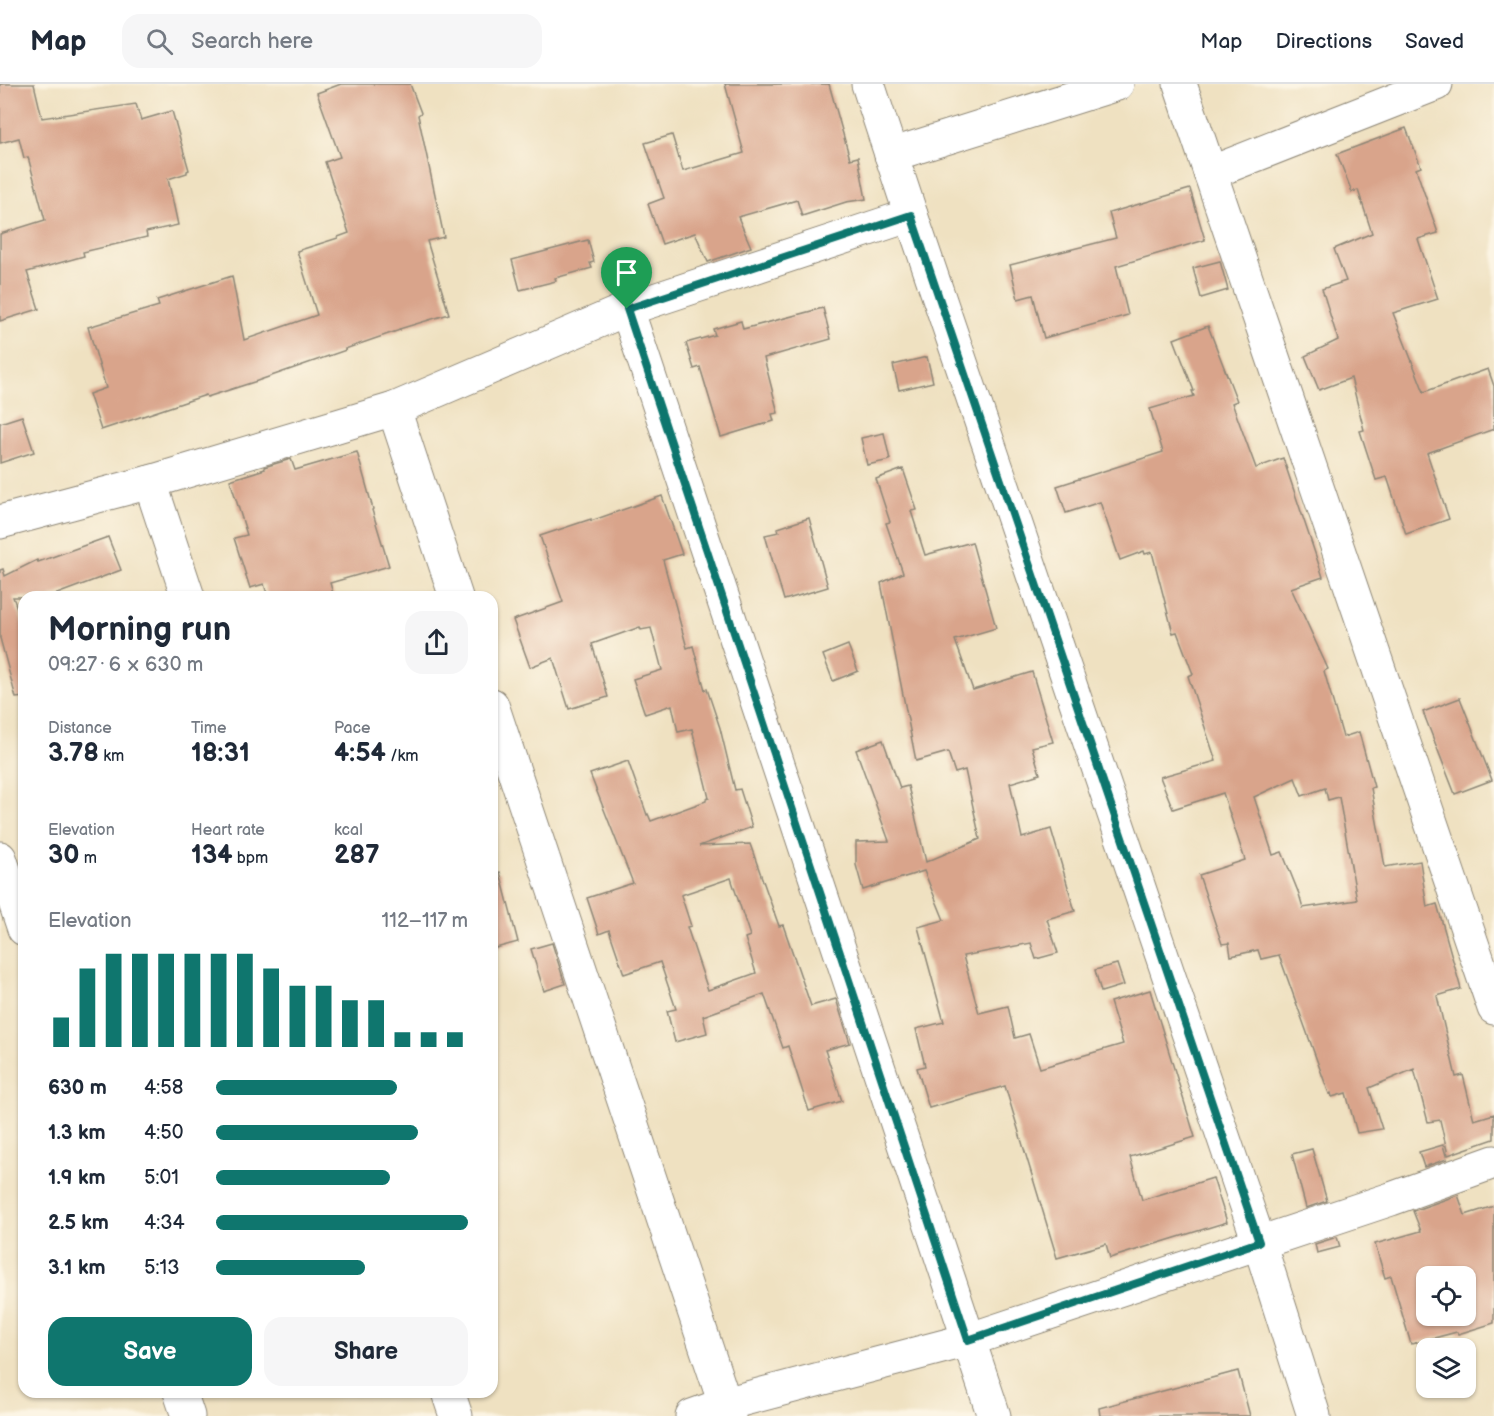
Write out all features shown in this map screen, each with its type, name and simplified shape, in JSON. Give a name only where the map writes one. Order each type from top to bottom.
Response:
[{"type":"street","points":[[868,84],[1259,1242],[1314,1416]]},
{"type":"street","points":[[891,155],[1117,84]]},
{"type":"street","points":[[1180,84],[1494,1008]]},
{"type":"street","points":[[1210,173],[1436,84]]},
{"type":"street","points":[[0,522],[150,482],[394,409],[627,309],[911,215]]},
{"type":"street","points":[[627,309],[994,1416]]},
{"type":"street","points":[[394,409],[454,591]]},
{"type":"street","points":[[150,482],[186,591]]},
{"type":"street","points":[[498,723],[727,1410]]},
{"type":"street","points":[[0,858],[18,911]]},
{"type":"street","points":[[692,1416],[727,1410],[968,1340],[1391,1199],[1494,1162]]},
{"type":"street","points":[[182,1398],[188,1416]]},
{"type":"street","points":[[450,1398],[456,1416]]},
{"type":"building","points":[[0,84],[34,84],[42,118],[136,104],[141,120],[172,111],[189,170],[187,173],[168,179],[178,225],[146,232],[147,237],[83,252],[84,256],[27,272],[39,309],[0,321],[0,234],[45,220],[28,157],[24,158],[19,138],[0,143]]},
{"type":"building","points":[[341,84],[410,84],[421,113],[418,115],[444,237],[427,241],[449,314],[399,329],[257,381],[207,397],[206,395],[101,430],[89,394],[106,388],[88,327],[159,306],[157,300],[232,276],[244,340],[317,315],[297,251],[349,233],[325,162],[340,157],[317,93]]},
{"type":"building","points":[[725,84],[829,84],[850,159],[858,157],[866,199],[846,202],[802,216],[797,200],[738,217],[751,247],[708,262],[695,233],[662,244],[648,204],[664,198],[645,143],[672,135],[683,171],[744,153]]},
{"type":"building","points":[[1406,128],[1421,167],[1416,169],[1438,233],[1418,239],[1438,299],[1393,313],[1424,392],[1488,369],[1494,386],[1494,429],[1427,453],[1449,519],[1406,534],[1387,477],[1376,480],[1360,431],[1364,430],[1351,378],[1319,390],[1305,356],[1338,340],[1322,289],[1346,281],[1334,249],[1372,233],[1358,190],[1352,192],[1337,154]]},
{"type":"building","points":[[1190,189],[1205,240],[1116,266],[1128,315],[1044,338],[1033,295],[1018,299],[1010,265],[1116,238],[1109,213]]},
{"type":"building","points":[[588,240],[594,262],[590,263],[592,268],[555,278],[556,281],[520,290],[512,260]]},
{"type":"building","points":[[1220,261],[1228,290],[1201,298],[1193,268]]},
{"type":"building","points":[[823,308],[831,339],[764,358],[778,413],[772,414],[774,421],[721,437],[700,367],[694,369],[686,343],[715,335],[713,329],[741,321],[743,329]]},
{"type":"building","points":[[1208,326],[1237,401],[1232,403],[1256,468],[1283,458],[1323,577],[1291,588],[1328,669],[1324,671],[1343,737],[1359,732],[1374,787],[1371,788],[1385,867],[1420,861],[1427,907],[1437,904],[1461,989],[1437,996],[1456,1077],[1463,1075],[1474,1120],[1494,1114],[1494,1139],[1448,1155],[1440,1120],[1428,1122],[1414,1069],[1369,1088],[1382,1129],[1357,1133],[1346,1093],[1332,1097],[1331,1093],[1329,1094],[1279,955],[1261,959],[1258,950],[1231,956],[1229,943],[1222,944],[1199,875],[1245,860],[1223,793],[1173,809],[1160,777],[1216,761],[1188,676],[1193,674],[1177,632],[1173,633],[1152,552],[1145,554],[1144,551],[1120,560],[1100,502],[1066,513],[1057,486],[1163,452],[1150,409],[1194,396],[1174,339]],"holes":[[[1295,778],[1302,796],[1325,788],[1328,800],[1339,797],[1357,900],[1303,908],[1282,852],[1273,855],[1254,797]]]},
{"type":"building","points":[[927,357],[933,382],[899,390],[893,365]]},
{"type":"building","points":[[22,416],[34,452],[0,463],[0,423]]},
{"type":"building","points":[[884,433],[890,460],[867,465],[861,438]]},
{"type":"building","points":[[357,452],[389,566],[330,583],[332,591],[266,591],[264,584],[250,588],[234,538],[247,535],[230,480],[291,459],[295,470]]},
{"type":"building","points":[[903,469],[917,510],[911,511],[925,555],[972,542],[996,628],[955,640],[973,690],[1032,672],[1053,742],[1032,747],[1040,774],[1010,783],[1022,838],[1051,829],[1075,911],[1047,919],[1058,953],[1036,959],[1031,943],[963,956],[979,1013],[1008,1006],[1015,1038],[1029,1034],[1040,1068],[1123,1044],[1110,1002],[1150,990],[1195,1137],[1130,1157],[1142,1200],[1213,1178],[1227,1222],[1110,1258],[1106,1244],[1057,1258],[1005,1086],[929,1108],[917,1068],[925,1066],[916,1029],[944,1022],[918,927],[944,920],[924,871],[863,890],[856,865],[856,842],[889,841],[856,750],[883,740],[900,788],[908,786],[926,862],[980,839],[965,770],[955,773],[948,752],[916,761],[881,583],[903,573],[886,523],[890,522],[876,479]]},
{"type":"building","points":[[662,496],[682,554],[663,560],[687,648],[693,646],[705,690],[707,689],[720,728],[735,790],[740,789],[752,827],[699,846],[750,844],[779,926],[783,925],[811,1006],[836,999],[850,1043],[825,1050],[842,1101],[809,1111],[788,1046],[783,1048],[764,994],[703,1016],[707,1033],[675,1042],[667,1011],[676,1009],[660,962],[624,974],[609,930],[599,934],[587,898],[633,883],[590,774],[628,761],[651,821],[709,798],[692,729],[678,732],[672,705],[645,714],[633,679],[662,670],[651,628],[641,630],[640,627],[592,644],[608,697],[569,709],[553,658],[530,667],[513,620],[563,602],[540,536],[591,519],[591,521]],"holes":[[[731,878],[750,936],[745,938],[756,973],[708,990],[687,927],[691,926],[681,895]]]},
{"type":"building","points":[[809,518],[828,587],[784,600],[765,535],[779,532],[778,528]]},
{"type":"building","points":[[108,537],[121,570],[65,591],[18,591],[18,597],[13,597],[18,611],[18,698],[16,698],[0,638],[0,570],[3,569],[5,576],[37,560],[38,562]]},
{"type":"building","points":[[848,645],[858,671],[833,681],[823,655]]},
{"type":"building","points":[[1460,698],[1492,780],[1455,794],[1423,712]]},
{"type":"building","points":[[498,872],[500,872],[518,942],[498,947]]},
{"type":"building","points":[[552,943],[565,984],[544,991],[531,949]]},
{"type":"building","points":[[1117,964],[1124,985],[1101,992],[1095,970]]},
{"type":"building","points":[[1443,1145],[1447,1159],[1424,1167],[1419,1152]]},
{"type":"building","points":[[1312,1149],[1327,1201],[1306,1208],[1292,1154]]},
{"type":"building","points":[[1458,1195],[1465,1215],[1494,1206],[1494,1323],[1458,1334],[1457,1332],[1434,1338],[1416,1338],[1416,1343],[1411,1344],[1391,1276],[1385,1278],[1375,1244],[1421,1231],[1413,1211]]},
{"type":"building","points":[[1337,1237],[1340,1247],[1317,1253],[1315,1244]]},
{"type":"building","points":[[1238,1371],[1250,1416],[1100,1416],[1099,1408]]},
{"type":"route","points":[[911,215],[1259,1242],[968,1340],[627,309],[911,215]]}]
